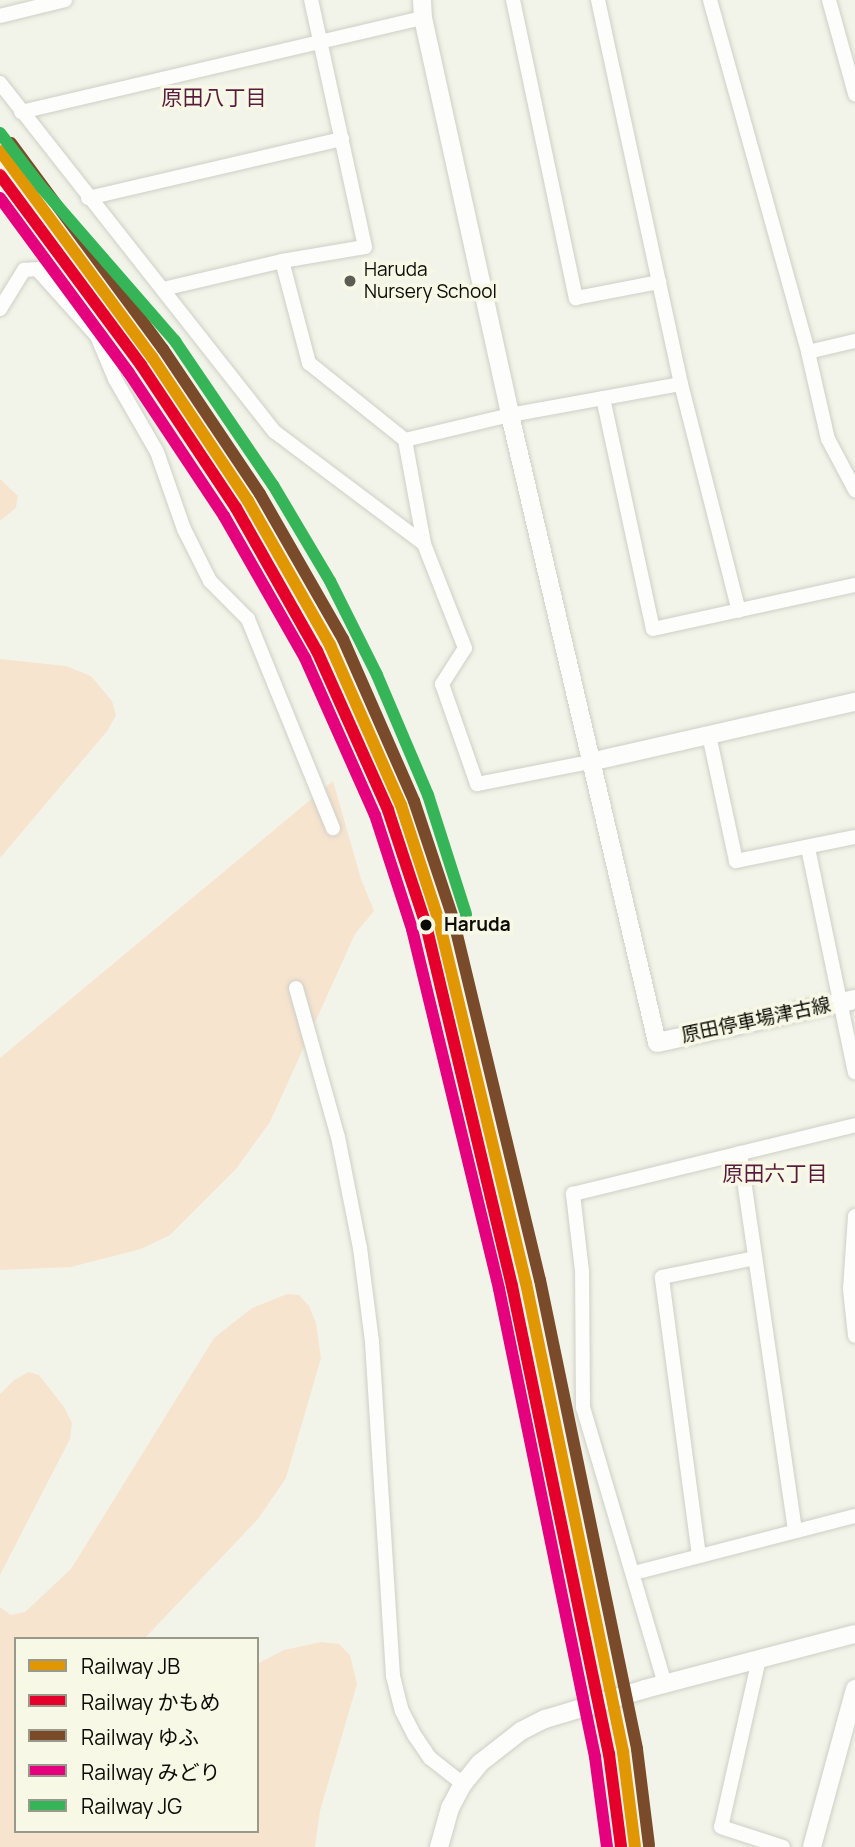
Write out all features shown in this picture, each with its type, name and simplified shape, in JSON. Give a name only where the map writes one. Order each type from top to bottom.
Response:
[{"type":"main road","name":"原田停車場津古線","points":[[657,1042],[849,1000]]},
{"type":"street","points":[[0,16],[65,0]]},
{"type":"street","points":[[163,289],[282,261],[365,247],[311,0]]},
{"type":"street","points":[[513,0],[576,298],[659,282]]},
{"type":"street","points":[[598,0],[681,384],[739,611]]},
{"type":"street","points":[[710,0],[808,352],[828,439],[855,490]]},
{"type":"street","points":[[829,0],[855,94]]},
{"type":"street","points":[[21,112],[321,40],[422,9],[510,415],[657,1042]]},
{"type":"street","points":[[0,83],[275,432],[424,544]]},
{"type":"street","points":[[88,198],[342,139]]},
{"type":"street","points":[[282,261],[309,363],[405,440],[424,544],[465,648],[442,684],[477,784],[590,762],[855,702]]},
{"type":"street","points":[[0,309],[24,270],[37,269],[97,336],[115,379],[157,452],[184,529],[209,581],[248,619],[333,828]]},
{"type":"street","points":[[808,352],[855,341]]},
{"type":"street","points":[[405,440],[510,415],[681,384]]},
{"type":"street","points":[[603,398],[653,629],[855,585]]},
{"type":"street","points":[[709,734],[736,861],[855,837]]},
{"type":"street","points":[[808,848],[849,1000],[855,1072]]},
{"type":"street","points":[[296,988],[338,1137],[360,1248],[372,1342],[393,1676],[402,1711],[415,1736],[430,1758],[463,1784]]},
{"type":"street","points":[[665,1684],[583,1408],[582,1271],[573,1194],[855,1125]]},
{"type":"street","points":[[740,1153],[795,1531]]},
{"type":"street","points":[[855,1216],[850,1289],[855,1336]]},
{"type":"street","points":[[699,1556],[662,1277],[755,1258]]},
{"type":"street","points":[[634,1573],[855,1516]]},
{"type":"street","points":[[439,1847],[450,1808],[463,1784],[480,1763],[521,1731],[545,1719],[645,1689],[855,1634]]},
{"type":"street","points":[[759,1659],[721,1827],[783,1847]]},
{"type":"street","points":[[812,1847],[852,1711],[855,1689]]},
{"type":"shaded area","points":[[0,479],[18,496],[16,508],[0,521]]},
{"type":"shaded area","points":[[0,659],[66,666],[91,676],[112,701],[116,715],[108,730],[0,858]]},
{"type":"shaded area","points":[[333,781],[361,879],[374,911],[355,934],[270,1122],[236,1169],[170,1235],[141,1249],[71,1267],[0,1270],[0,1058]]},
{"type":"shaded area","points":[[287,1294],[299,1295],[309,1306],[316,1323],[321,1358],[286,1478],[258,1519],[146,1637],[14,1637],[14,1833],[259,1833],[259,1663],[284,1650],[321,1642],[339,1644],[350,1655],[357,1684],[320,1811],[315,1847],[0,1847],[0,1607],[11,1615],[25,1612],[71,1569],[214,1338],[252,1308]]},
{"type":"shaded area","points":[[29,1372],[39,1375],[64,1407],[72,1423],[70,1439],[0,1575],[0,1394],[14,1380]]},
{"type":"railway","points":[[466,914],[471,927]]},
{"type":"rail line","name":"JG","points":[[0,133],[42,188],[175,341],[273,485],[330,581],[377,675],[428,795],[466,914]]},
{"type":"rail line","name":"ゆふ","points":[[11,143],[163,349],[260,494],[343,639],[414,801],[453,918],[540,1280],[637,1749],[649,1845]]},
{"type":"rail line","name":"JB","points":[[0,151],[152,357],[248,501],[330,645],[401,805],[439,921],[526,1283],[623,1752],[635,1847]]},
{"type":"rail line","name":"かもめ","points":[[0,175],[141,365],[236,508],[317,651],[388,810],[426,925],[512,1286],[609,1754],[621,1847]]},
{"type":"rail line","name":"みどり","points":[[0,198],[129,373],[224,516],[305,658],[375,815],[412,929],[499,1289],[595,1757],[607,1847]]},
{"type":"place","name":"Haruda Nursery School","points":[[350,281]]},
{"type":"place","name":"Haruda","points":[[426,925]]},
{"type":"district","name":"原田八丁目","points":[[214,97]]},
{"type":"district","name":"原田六丁目","points":[[775,1173]]}]
